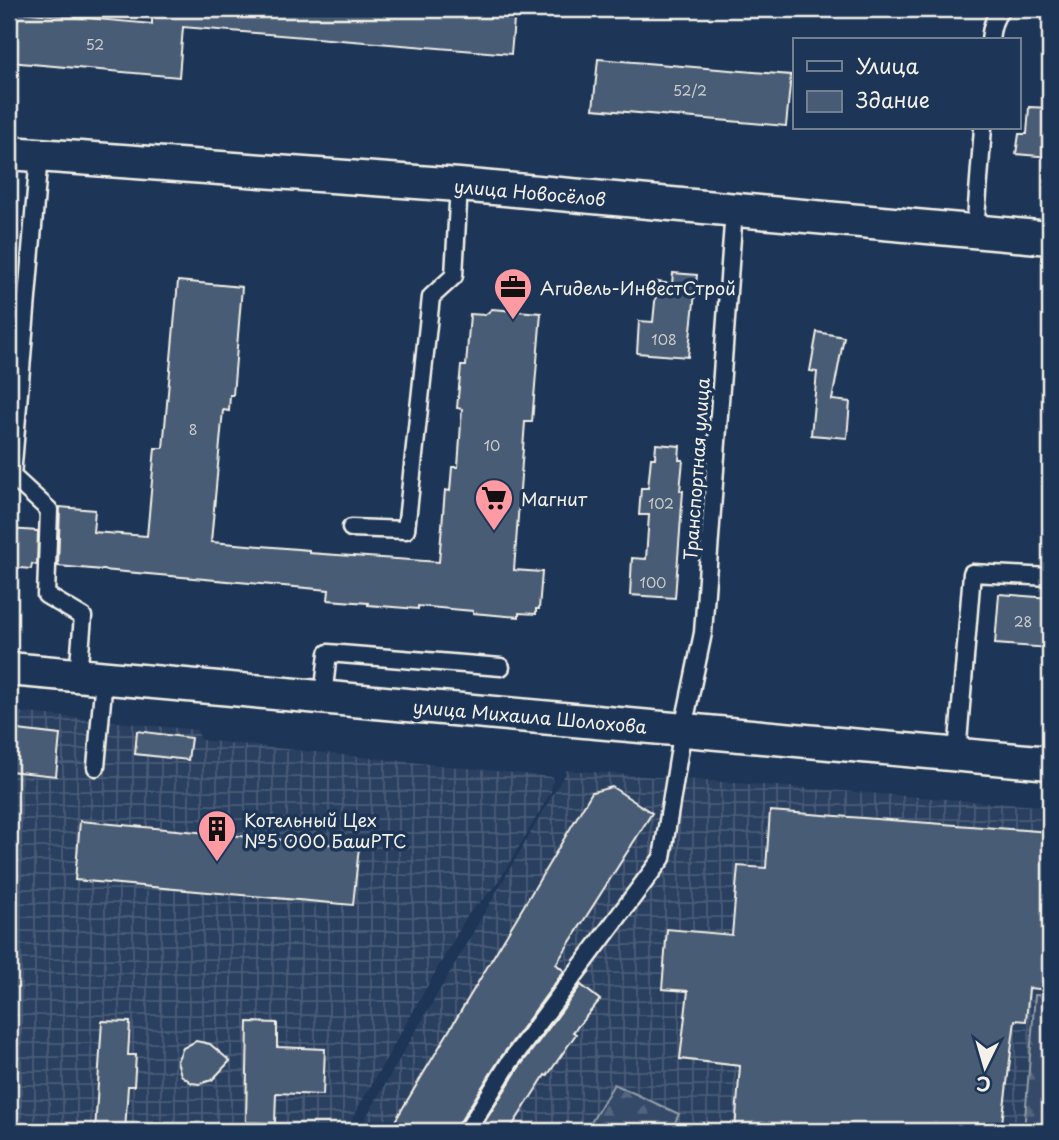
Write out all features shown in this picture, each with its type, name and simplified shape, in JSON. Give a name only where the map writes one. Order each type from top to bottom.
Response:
[{"type":"street","name":"улица Новосёлов","points":[[24,154],[459,185],[1050,238]]},
{"type":"street","name":"улица Михаила Шолохова","points":[[9,669],[1050,763]]},
{"type":"lane","points":[[990,38],[991,29],[1002,9]]},
{"type":"lane","points":[[975,232],[983,130]]},
{"type":"lane","points":[[24,154],[12,476],[49,510],[46,595],[83,617],[91,677],[96,766]]},
{"type":"lane","points":[[351,528],[406,530],[431,297],[454,276],[459,185]]},
{"type":"lane","name":"Транспортная улица","points":[[467,1131],[509,1063],[662,858],[683,729],[703,633],[734,210]]},
{"type":"lane","points":[[957,754],[972,573],[1050,577]]},
{"type":"lane","points":[[323,697],[328,653],[501,667]]},
{"type":"shaded area","points":[[9,711],[197,730],[201,740],[553,777],[551,792],[496,886],[469,913],[345,1131],[9,1131]]},
{"type":"shaded area","points":[[567,770],[1050,807],[1050,996],[1035,995],[1024,1131],[671,1131],[679,1114],[614,1084],[586,1131],[358,1131]]},
{"type":"green space","points":[[1035,995],[1050,996],[1050,1131],[1024,1131]]},
{"type":"green space","points":[[614,1084],[679,1114],[671,1131],[586,1131]]},
{"type":"building","points":[[152,9],[515,9],[511,54],[183,27],[179,77],[9,62],[9,11],[152,24]]},
{"type":"building","points":[[598,59],[791,75],[786,126],[593,109]]},
{"type":"building","points":[[1029,107],[1050,108],[1050,157],[1016,154],[1019,134],[1027,134]]},
{"type":"building","points":[[673,273],[697,275],[688,357],[637,353],[639,321],[653,322],[657,282],[672,284]]},
{"type":"building","points":[[178,281],[242,287],[233,395],[230,395],[229,411],[223,410],[211,542],[309,550],[309,553],[439,562],[445,490],[450,491],[452,467],[458,467],[462,409],[457,408],[461,366],[466,366],[470,314],[485,315],[492,309],[541,313],[532,422],[525,422],[514,570],[542,572],[539,609],[536,609],[536,614],[519,613],[519,617],[418,606],[418,609],[368,605],[328,600],[329,590],[58,566],[60,507],[95,510],[93,532],[147,536],[155,448],[163,448]]},
{"type":"building","points":[[817,332],[844,337],[832,400],[850,402],[847,438],[811,435],[817,372],[810,371]]},
{"type":"building","points":[[656,444],[680,446],[679,460],[683,460],[675,598],[630,595],[632,558],[646,559],[649,515],[639,515],[641,488],[648,488],[651,458],[655,458]]},
{"type":"building","points":[[9,529],[38,531],[37,565],[32,564],[31,569],[9,567]]},
{"type":"building","points":[[999,594],[1050,598],[1050,648],[995,644]]},
{"type":"building","points":[[9,729],[60,735],[56,776],[9,771]]},
{"type":"building","points":[[137,731],[191,738],[188,760],[135,754]]},
{"type":"building","points":[[612,787],[652,813],[556,964],[564,971],[501,1057],[458,1125],[457,1131],[389,1131],[592,792]]},
{"type":"building","points":[[770,811],[1050,832],[1050,990],[1029,988],[1026,1021],[1015,1020],[1001,1131],[735,1131],[740,1066],[680,1059],[688,991],[662,989],[667,929],[732,935],[738,866],[766,868]]},
{"type":"building","name":"Котельный Цех №5 ООО БашРТС","points":[[80,821],[359,847],[353,905],[75,880]]},
{"type":"building","points":[[581,985],[600,1000],[573,1032],[576,1034],[547,1076],[545,1075],[509,1131],[479,1131],[518,1069]]},
{"type":"building","points":[[102,1021],[130,1022],[128,1055],[136,1055],[134,1086],[128,1086],[125,1131],[95,1131]]},
{"type":"building","points":[[248,1022],[277,1023],[277,1047],[325,1049],[323,1095],[276,1093],[275,1123],[246,1122]]},
{"type":"building","points":[[196,1041],[210,1044],[230,1061],[212,1080],[199,1084],[192,1083],[181,1075],[177,1061],[183,1048]]},
{"type":"place","name":"Агидель-ИнвестСтрой","points":[[513,321]]},
{"type":"place","name":"Магнит","points":[[494,532]]},
{"type":"place","name":"Котельный Цех №5 ООО БашРТС","points":[[217,863]]}]
